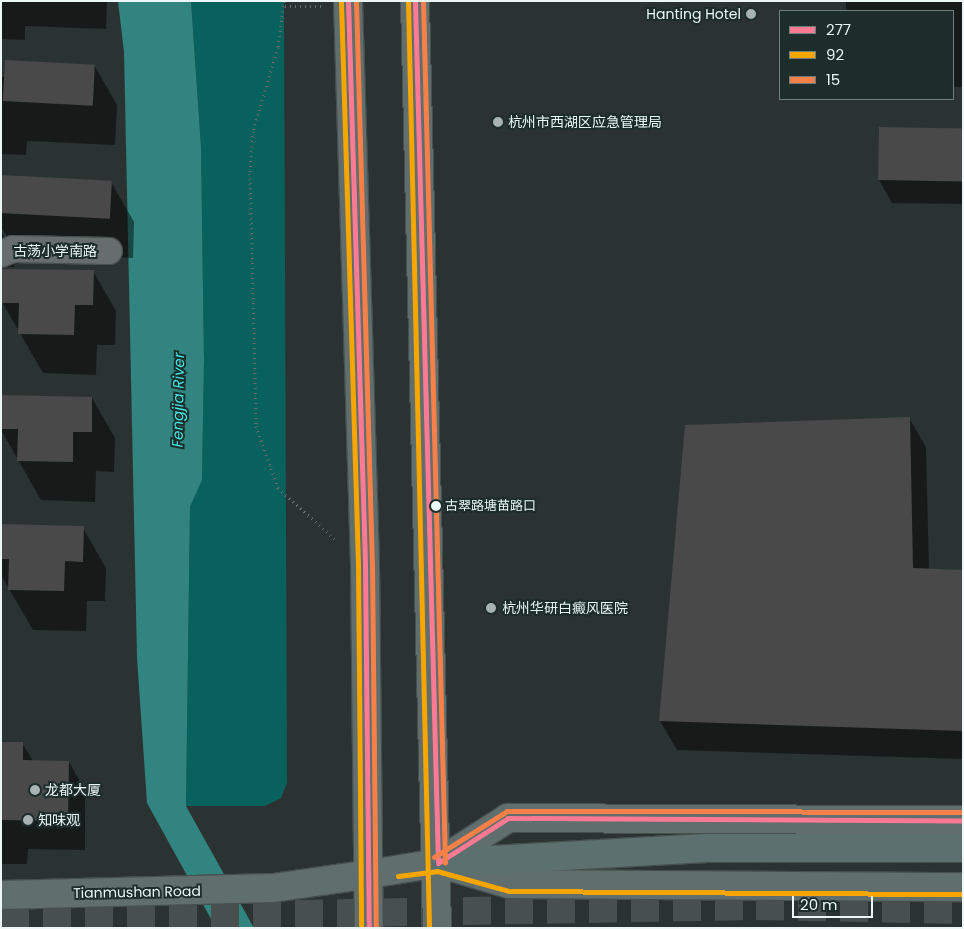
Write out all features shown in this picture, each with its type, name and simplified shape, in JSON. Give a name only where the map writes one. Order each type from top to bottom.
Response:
[{"type":"highway","points":[[438,862],[707,848],[963,848]]},
{"type":"main road","points":[[415,1],[438,862],[437,928]]},
{"type":"main road","points":[[348,3],[365,565],[370,928]]},
{"type":"main road","points":[[370,874],[438,862],[508,818],[963,820]]},
{"type":"main road","points":[[438,862],[509,884],[963,887]]},
{"type":"main road","name":"Tianmushan Road","points":[[1,895],[273,888],[370,874]]},
{"type":"lane","name":"古荡小学南路","points":[[1,254],[13,249],[109,251]]},
{"type":"path","points":[[284,1],[285,6],[278,47],[253,131],[250,173],[256,426],[278,488],[365,565]]},
{"type":"path","points":[[285,6],[348,3]]},
{"type":"shaded area","points":[[191,1],[284,1],[287,783],[281,798],[265,806],[186,806],[190,507],[202,479],[204,359],[201,147]]},
{"type":"water","name":"Fengjia River","points":[[118,1],[191,1],[201,147],[204,359],[202,480],[190,507],[186,806],[254,928],[216,928],[147,803],[137,658],[124,52]]},
{"type":"building","points":[[5,60],[95,65],[93,106],[3,101]]},
{"type":"building","points":[[879,127],[963,128],[962,181],[878,180]]},
{"type":"building","points":[[1,175],[112,181],[110,219],[1,213]]},
{"type":"building","points":[[1,269],[94,270],[93,305],[75,305],[74,335],[18,334],[19,303],[1,303]]},
{"type":"building","points":[[1,395],[92,397],[92,432],[73,432],[73,462],[17,461],[18,429],[1,429]]},
{"type":"building","points":[[910,417],[913,568],[963,570],[963,731],[659,721],[685,425]]},
{"type":"building","points":[[1,524],[84,526],[83,562],[65,561],[64,591],[8,590],[9,559],[1,559]]},
{"type":"building","name":"龙都大厦","points":[[1,742],[23,742],[23,760],[69,761],[68,821],[1,820]]},
{"type":"tunnel","points":[[1,919],[756,906],[963,910]]},
{"type":"transit line","name":"92","points":[[341,1],[358,565],[361,928]]},
{"type":"transit line","name":"277","points":[[348,1],[365,565],[369,928]]},
{"type":"transit line","name":"15","points":[[356,1],[372,565],[376,928]]},
{"type":"transit line","name":"92","points":[[408,1],[429,928]]},
{"type":"transit line","name":"277","points":[[415,1],[438,863]]},
{"type":"transit line","name":"15","points":[[423,1],[445,863]]},
{"type":"transit line","name":"15","points":[[434,857],[507,811],[963,812]]},
{"type":"transit line","name":"277","points":[[438,863],[508,818],[963,820]]},
{"type":"transit line","name":"92","points":[[398,876],[437,871],[509,891],[963,894]]},
{"type":"place","name":"Hanting Hotel","points":[[751,14]]},
{"type":"place","name":"杭州市西湖区应急管理局","points":[[498,122]]},
{"type":"place","name":"古翠路塘苗路口","points":[[436,506]]},
{"type":"place","name":"杭州华研白癜风医院","points":[[491,608]]},
{"type":"place","name":"龙都大厦","points":[[35,790]]},
{"type":"place","name":"知味观","points":[[28,820]]}]
